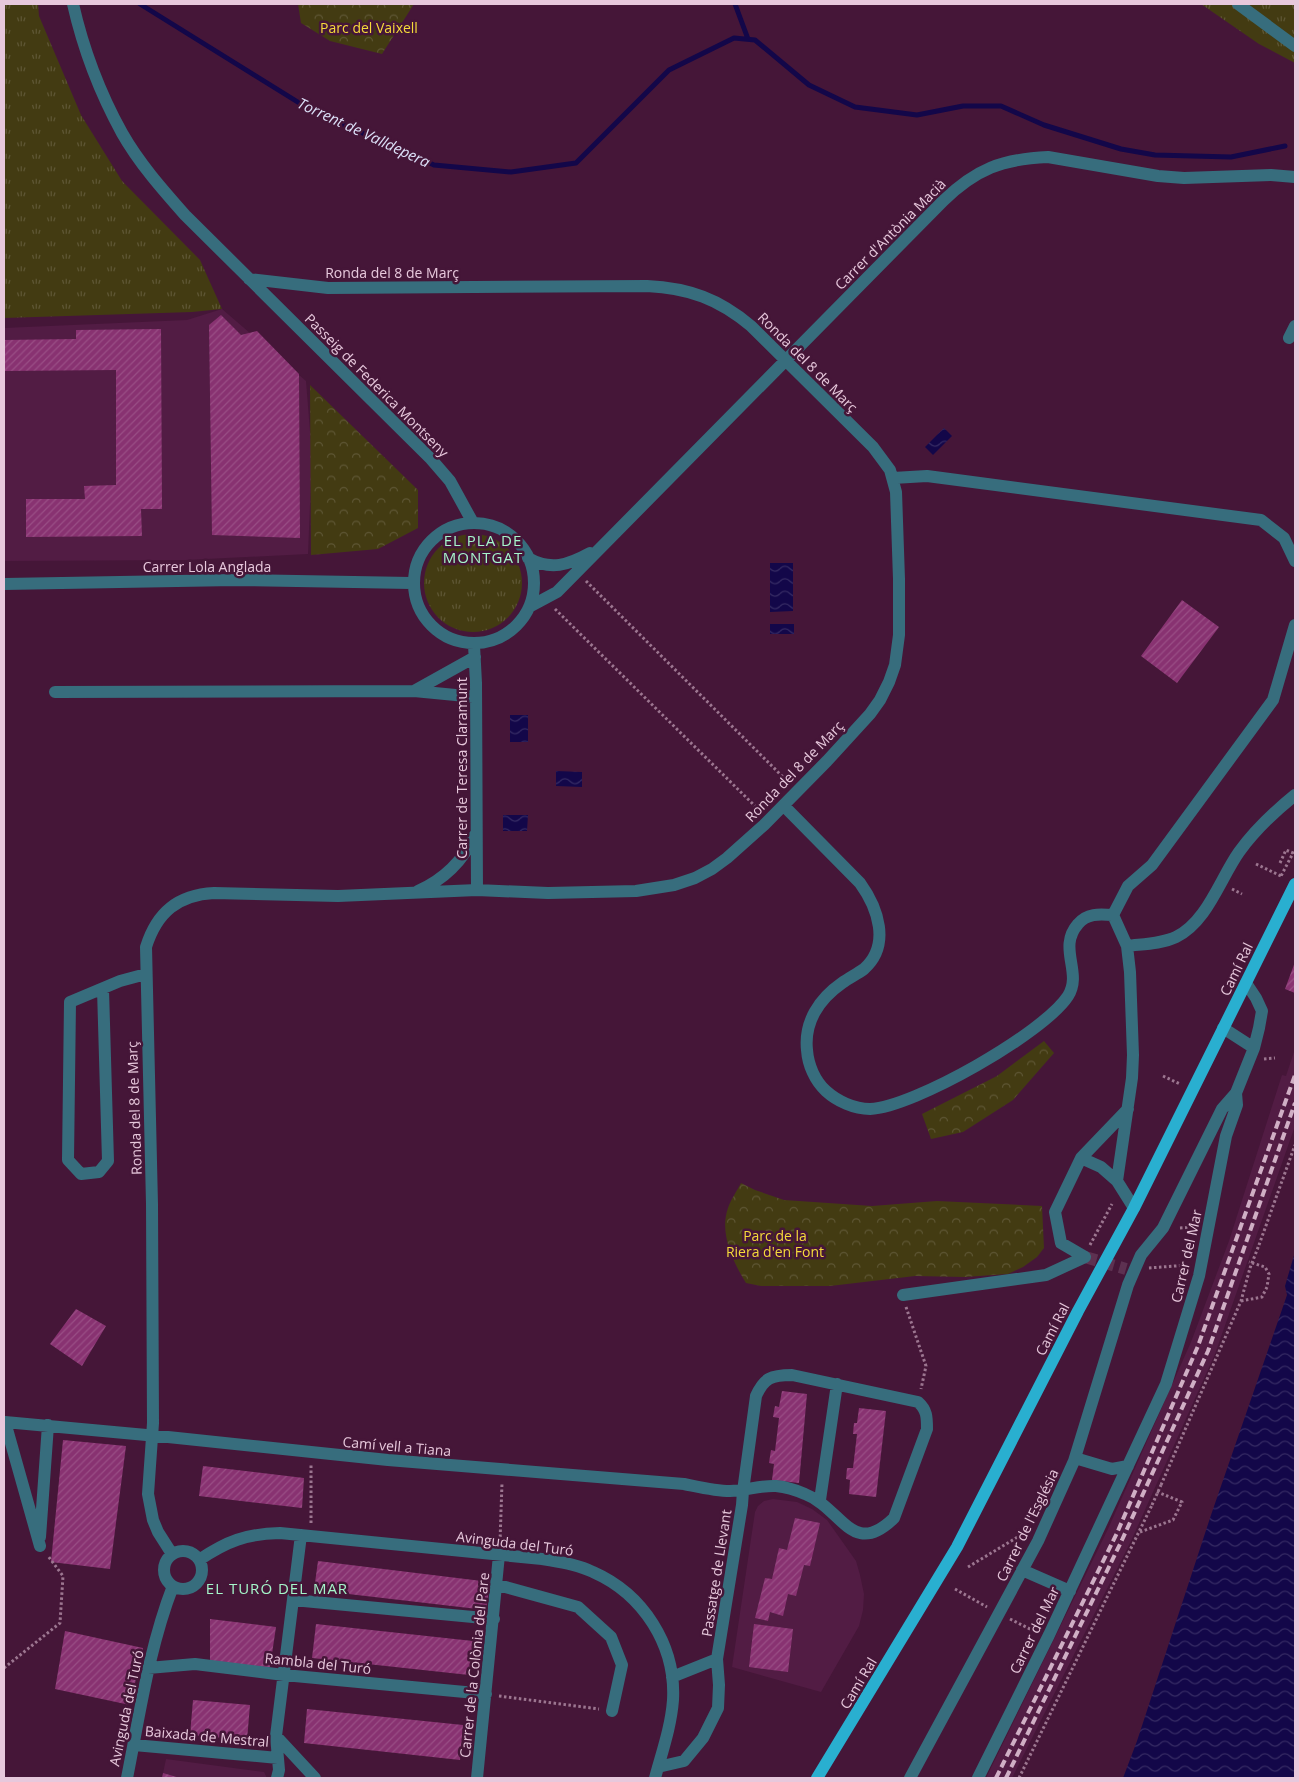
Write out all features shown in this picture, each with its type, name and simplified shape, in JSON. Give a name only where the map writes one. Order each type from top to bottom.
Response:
[{"type":"main road","name":"Camí Ral","points":[[817,1778],[957,1547],[1078,1311],[1134,1208],[1295,884]]},
{"type":"street","points":[[73,4],[95,76],[123,134],[152,177],[180,209],[249,279]]},
{"type":"street","points":[[1238,4],[1295,46]]},
{"type":"street","name":"Carrer d'Antònia Macià","points":[[529,607],[557,592],[955,189],[968,179],[1000,164],[1048,157],[1158,176],[1184,178],[1271,175],[1295,177]]},
{"type":"street","name":"Ronda del 8 de Març","points":[[172,1554],[158,1532],[149,1506],[148,1494],[152,1435],[152,1214],[146,947],[150,935],[164,913],[185,898],[196,894],[214,892],[338,896],[477,890],[558,893],[636,891],[674,885],[695,878],[727,858],[784,806],[870,714],[885,691],[895,665],[899,635],[896,492],[893,478],[885,461],[752,326],[734,312],[716,302],[698,294],[665,287],[456,286],[328,288],[249,279]]},
{"type":"street","name":"Passeig de Federica Montseny","points":[[249,279],[431,459],[450,481],[472,521]]},
{"type":"street","points":[[1289,338],[1295,326]]},
{"type":"street","points":[[893,478],[927,476],[1261,520],[1284,538],[1295,561]]},
{"type":"street","points":[[414,690],[474,651],[506,634],[523,618],[529,607],[534,590],[533,574],[528,558],[514,538],[496,525],[485,521],[472,521],[452,527],[435,538],[420,552],[414,566],[411,583],[415,601],[424,616],[440,632],[474,651]]},
{"type":"street","name":"Carrer d'Antònia Macià","points":[[528,558],[539,564],[550,566],[579,560],[599,549]]},
{"type":"street","name":"Carrer Lola Anglada","points":[[4,584],[235,580],[411,583]]},
{"type":"street","points":[[1112,915],[1128,886],[1152,865],[1273,700],[1295,626]]},
{"type":"street","name":"Carrer de Teresa Claramunt","points":[[474,651],[477,890]]},
{"type":"street","points":[[55,692],[414,690],[476,697]]},
{"type":"street","points":[[1127,946],[1161,942],[1177,936],[1194,924],[1208,906],[1219,884],[1258,828],[1295,795]]},
{"type":"street","points":[[784,806],[860,883],[868,893],[879,920],[877,949],[873,958],[864,968],[840,984],[821,1002],[808,1026],[806,1040],[811,1068],[823,1088],[837,1099],[854,1106],[868,1109],[898,1102],[963,1073],[1022,1037],[1060,1006],[1072,988],[1073,977],[1069,941],[1075,927],[1088,916],[1112,915]]},
{"type":"street","name":"Ronda del 8 de Març","points":[[412,893],[425,888],[457,864],[469,848],[476,832]]},
{"type":"street","points":[[1112,915],[1127,946],[1130,972],[1133,1055],[1132,1078],[1117,1181]]},
{"type":"street","points":[[103,989],[108,1160],[99,1172],[81,1174],[68,1160],[70,1002],[120,981],[146,974]]},
{"type":"street","name":"Carrer del Mar","points":[[978,1778],[1070,1591],[1166,1384],[1199,1276],[1226,1136],[1237,1105],[1236,1093],[1257,1053],[1262,1011],[1246,983]]},
{"type":"street","points":[[1223,1028],[1257,1053]]},
{"type":"street","name":"Carrer de l'Església","points":[[910,1778],[1022,1570],[1048,1519],[1075,1458],[1128,1285],[1131,1269],[1163,1228],[1222,1109],[1236,1093]]},
{"type":"street","points":[[903,1295],[1046,1276],[1085,1258],[1061,1242],[1055,1212],[1081,1158],[1128,1109]]},
{"type":"street","points":[[1081,1158],[1101,1167],[1117,1181],[1134,1208]]},
{"type":"street","name":"Passatge de Llevant","points":[[657,1773],[684,1761],[703,1738],[718,1708],[717,1659],[756,1396],[761,1385],[769,1378],[779,1375],[792,1375],[918,1402]]},
{"type":"street","points":[[820,1500],[837,1384]]},
{"type":"street","points":[[743,1491],[774,1486],[792,1489],[820,1500],[857,1533],[870,1534],[883,1528],[894,1518],[927,1429],[927,1416],[924,1407],[918,1402]]},
{"type":"street","name":"Camí vell a Tiana","points":[[40,1546],[4,1422],[152,1435],[311,1453],[684,1484],[728,1491],[743,1491]]},
{"type":"street","points":[[40,1546],[48,1425]]},
{"type":"street","points":[[1075,1458],[1112,1469],[1128,1466]]},
{"type":"street","name":"Avinguda del Turó","points":[[199,1560],[233,1540],[249,1535],[280,1533],[569,1563],[592,1571],[622,1588],[636,1602],[650,1619],[662,1640],[668,1657],[672,1677],[673,1699],[670,1721],[657,1773]]},
{"type":"street","points":[[277,1778],[279,1770],[276,1736],[293,1600],[306,1536]]},
{"type":"street","points":[[185,1551],[192,1553],[199,1560],[202,1566],[202,1573],[195,1584],[189,1588],[182,1589],[173,1586],[166,1578],[164,1568],[172,1554],[185,1551]]},
{"type":"street","name":"Carrer de la Colònia del Pare","points":[[477,1778],[498,1585],[499,1555]]},
{"type":"street","points":[[1022,1570],[1070,1591]]},
{"type":"street","points":[[498,1585],[578,1607],[611,1637],[622,1665],[612,1711]]},
{"type":"street","name":"Avinguda del Turó","points":[[127,1778],[148,1668],[163,1612],[173,1586]]},
{"type":"street","points":[[293,1600],[494,1619]]},
{"type":"street","points":[[672,1677],[717,1659]]},
{"type":"street","name":"Rambla del Turó","points":[[148,1668],[195,1664],[284,1675],[486,1694]]},
{"type":"street","name":"Baixada de Mestral","points":[[276,1736],[315,1778]]},
{"type":"street","name":"Baixada de Mestral","points":[[134,1745],[278,1758]]},
{"type":"path","points":[[584,579],[786,780]]},
{"type":"path","points":[[554,608],[757,808]]},
{"type":"path","points":[[1280,863],[1286,850],[1293,853],[1281,876],[1280,884]]},
{"type":"path","points":[[1256,864],[1281,876]]},
{"type":"path","points":[[1236,892],[1242,894]]},
{"type":"path","points":[[1257,1053],[1275,1058]]},
{"type":"path","points":[[1163,1076],[1180,1084]]},
{"type":"path","points":[[1019,1778],[1152,1505],[1241,1302],[1250,1268],[1295,1145]]},
{"type":"path","points":[[1095,1234],[1112,1204]]},
{"type":"path","points":[[1180,1228],[1196,1226]]},
{"type":"path","points":[[1241,1302],[1262,1297],[1270,1274],[1265,1267],[1249,1262]]},
{"type":"path","points":[[1131,1269],[1194,1265]]},
{"type":"path","points":[[903,1295],[926,1366],[918,1402]]},
{"type":"path","points":[[306,1536],[311,1453]]},
{"type":"path","points":[[499,1555],[503,1470]]},
{"type":"path","points":[[1139,1532],[1173,1520],[1182,1502],[1155,1491]]},
{"type":"path","points":[[968,1567],[1048,1519]]},
{"type":"path","points":[[4,1668],[60,1624],[63,1576],[40,1546]]},
{"type":"path","points":[[954,1589],[999,1614],[1048,1637]]},
{"type":"path","points":[[486,1694],[612,1711]]},
{"type":"shaded area","points":[[222,309],[306,381],[312,456],[308,554],[186,560],[4,561],[4,328],[187,320]]},
{"type":"shaded area","points":[[1295,1049],[1295,1126],[1215,1354],[1131,1541],[1012,1778],[986,1778],[1108,1529],[1191,1342],[1229,1241],[1282,1075],[1286,1076]]},
{"type":"shaded area","points":[[773,1499],[797,1502],[812,1509],[827,1520],[856,1561],[860,1575],[864,1594],[859,1626],[821,1692],[732,1667],[755,1512],[764,1501]]},
{"type":"shaded area","points":[[166,1759],[264,1772],[267,1778],[162,1778]]},
{"type":"green space","points":[[4,4],[38,4],[39,16],[81,115],[122,181],[200,260],[222,309],[192,312],[4,318]]},
{"type":"green space","name":"Parc del Vaixell","points":[[298,4],[414,4],[382,54],[330,41],[301,23]]},
{"type":"green space","points":[[1201,4],[1295,4],[1295,63],[1259,44]]},
{"type":"green space","points":[[310,385],[418,490],[418,528],[378,549],[311,555]]},
{"type":"green space","points":[[473,534],[492,537],[508,548],[519,564],[522,583],[519,602],[508,618],[492,629],[473,632],[454,629],[438,618],[427,602],[424,583],[427,564],[438,548],[454,537]]},
{"type":"green space","points":[[1044,1041],[1054,1053],[1013,1100],[963,1132],[931,1139],[922,1114],[997,1076]]},
{"type":"green space","name":"Parc de la Riera d'en Font","points":[[741,1183],[784,1200],[872,1206],[937,1201],[1042,1206],[1044,1248],[1037,1257],[1023,1267],[1008,1274],[965,1277],[915,1276],[830,1286],[761,1286],[746,1283],[732,1257],[725,1227],[728,1208]]},
{"type":"water","points":[[944,428],[952,436],[933,455],[925,447]]},
{"type":"water","points":[[770,563],[793,563],[793,611],[770,612]]},
{"type":"water","points":[[770,624],[794,624],[794,634],[770,634]]},
{"type":"water","points":[[510,715],[528,715],[528,742],[510,742]]},
{"type":"water","points":[[556,771],[582,772],[582,787],[556,786]]},
{"type":"water","points":[[503,815],[528,815],[527,831],[503,831]]},
{"type":"water","points":[[1295,1252],[1295,1778],[1123,1778],[1287,1295],[1285,1286]]},
{"type":"building","points":[[221,315],[241,335],[257,331],[299,374],[300,538],[212,535],[209,325]]},
{"type":"building","points":[[161,329],[162,509],[141,509],[142,536],[26,537],[26,499],[85,499],[84,486],[116,485],[116,370],[4,371],[4,340],[76,339],[76,330]]},
{"type":"building","points":[[1182,600],[1219,627],[1177,683],[1141,656]]},
{"type":"building","points":[[1295,962],[1295,993],[1285,989]]},
{"type":"building","points":[[76,1309],[106,1326],[82,1366],[50,1344]]},
{"type":"building","points":[[782,1391],[807,1394],[799,1483],[772,1480],[774,1464],[769,1463],[771,1450],[775,1451],[779,1418],[773,1417],[775,1406],[779,1407]]},
{"type":"building","points":[[859,1408],[886,1411],[876,1497],[849,1494],[850,1480],[846,1479],[847,1468],[853,1468],[857,1434],[853,1434],[854,1423],[857,1423]]},
{"type":"building","points":[[63,1440],[126,1446],[110,1569],[51,1562]]},
{"type":"building","points":[[203,1466],[304,1478],[302,1508],[199,1496]]},
{"type":"building","points":[[795,1518],[820,1523],[810,1566],[804,1565],[796,1596],[788,1594],[783,1616],[770,1612],[768,1621],[755,1618],[765,1578],[772,1579],[779,1548],[787,1550]]},
{"type":"building","points":[[318,1561],[490,1582],[486,1610],[314,1590]]},
{"type":"building","points":[[210,1619],[276,1627],[270,1667],[210,1666]]},
{"type":"building","points":[[316,1624],[473,1641],[469,1675],[312,1658]]},
{"type":"building","points":[[754,1624],[793,1629],[788,1672],[749,1667]]},
{"type":"building","points":[[65,1631],[143,1648],[130,1705],[55,1689]]},
{"type":"building","points":[[193,1700],[250,1705],[247,1740],[190,1735]]},
{"type":"building","points":[[307,1709],[463,1725],[460,1760],[304,1743]]},
{"type":"building","points":[[163,1773],[180,1778],[162,1778]]},
{"type":"waterway","name":"Torrent de Valldepera","points":[[140,4],[309,109],[434,165],[511,172],[576,163],[669,70],[734,38],[755,40],[809,85],[855,107],[917,115],[963,106],[1001,106],[1044,125],[1121,149],[1155,155],[1231,157],[1285,146]]},
{"type":"waterway","points":[[735,4],[748,39]]},
{"type":"tunnel","points":[[1085,1257],[1126,1269]]},
{"type":"railway","points":[[996,1778],[1117,1533],[1198,1346],[1295,1075]]},
{"type":"railway","points":[[1006,1778],[1122,1540],[1208,1351],[1295,1103]]},
{"type":"district","name":"EL PLA DE MONTGAT","points":[[483,548]]},
{"type":"district","name":"EL TURÓ DEL MAR","points":[[277,1588]]}]
